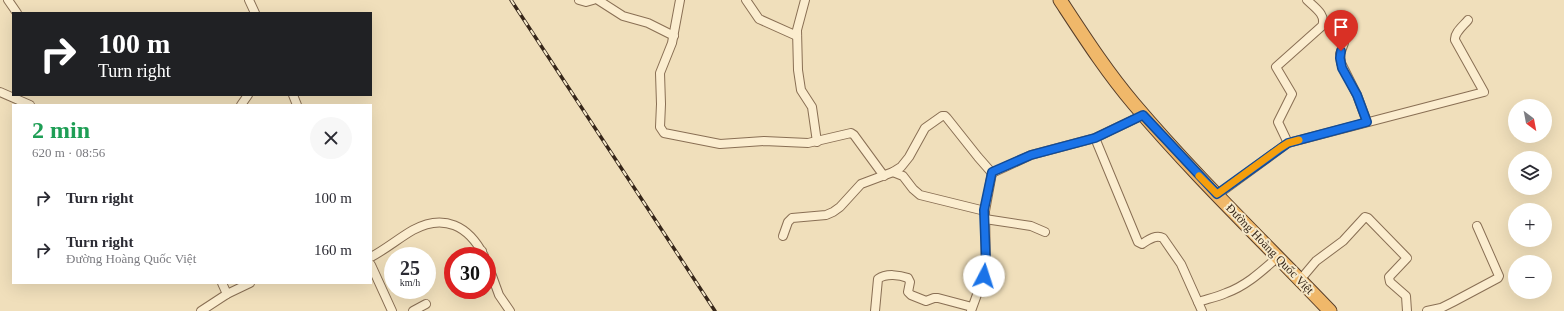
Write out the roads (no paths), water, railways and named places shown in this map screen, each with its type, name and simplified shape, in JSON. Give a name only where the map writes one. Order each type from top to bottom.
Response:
[{"type":"highway","name":"Đường Hoàng Quốc Việt","points":[[1060,0],[1099,59],[1143,115],[1330,311]]},
{"type":"street","points":[[8,0],[16,12]]},
{"type":"street","points":[[249,0],[255,12]]},
{"type":"street","points":[[579,0],[586,2],[593,0]]},
{"type":"street","points":[[598,0],[623,16],[648,23],[674,36]]},
{"type":"street","points":[[680,0],[671,48],[660,73],[660,128],[664,133],[712,144],[764,141],[799,144],[817,142],[851,133],[884,176]]},
{"type":"street","points":[[746,0],[759,19],[797,36]]},
{"type":"street","points":[[806,0],[797,36],[798,70],[801,90],[812,107],[817,142]]},
{"type":"street","points":[[1288,143],[1278,122],[1292,94],[1276,67],[1322,26],[1324,21],[1322,15],[1307,0]]},
{"type":"street","points":[[1217,194],[1288,143],[1484,92],[1455,37],[1468,20]]},
{"type":"street","points":[[1344,43],[1341,51],[1340,63],[1357,95],[1367,122]]},
{"type":"street","points":[[0,92],[28,104]]},
{"type":"street","points":[[992,172],[1031,155],[1095,138],[1143,115]]},
{"type":"street","points":[[783,236],[788,222],[792,218],[826,215],[833,212],[840,207],[861,184],[884,176],[901,167],[909,157],[924,128],[942,116],[945,116],[992,172]]},
{"type":"street","points":[[1095,138],[1138,242],[1142,244],[1154,237],[1160,236],[1163,238],[1181,264],[1202,311]]},
{"type":"street","points":[[893,172],[903,176],[913,190],[920,195],[985,215],[1031,226],[1044,232]]},
{"type":"street","points":[[875,311],[878,279],[889,275],[908,278],[910,282],[908,292],[911,295],[926,301],[938,298],[971,309],[986,270],[985,215],[992,172]]},
{"type":"street","points":[[1300,280],[1316,261],[1343,241],[1365,217],[1368,218],[1407,258],[1389,277],[1389,280],[1406,296],[1407,311]]},
{"type":"street","points":[[372,256],[414,230],[426,224],[440,222],[452,224],[464,230],[477,247]]},
{"type":"street","points":[[1427,311],[1441,308],[1498,278],[1499,276],[1495,266],[1477,226]]},
{"type":"street","points":[[1198,302],[1227,293],[1259,273],[1278,257]]},
{"type":"street","points":[[372,267],[392,311]]},
{"type":"street","points":[[222,284],[227,294]]},
{"type":"street","points":[[201,311],[227,294],[248,284]]},
{"type":"street","points":[[496,288],[499,295],[510,311]]},
{"type":"street","points":[[413,311],[426,304]]},
{"type":"railway","points":[[511,0],[715,311]]}]
